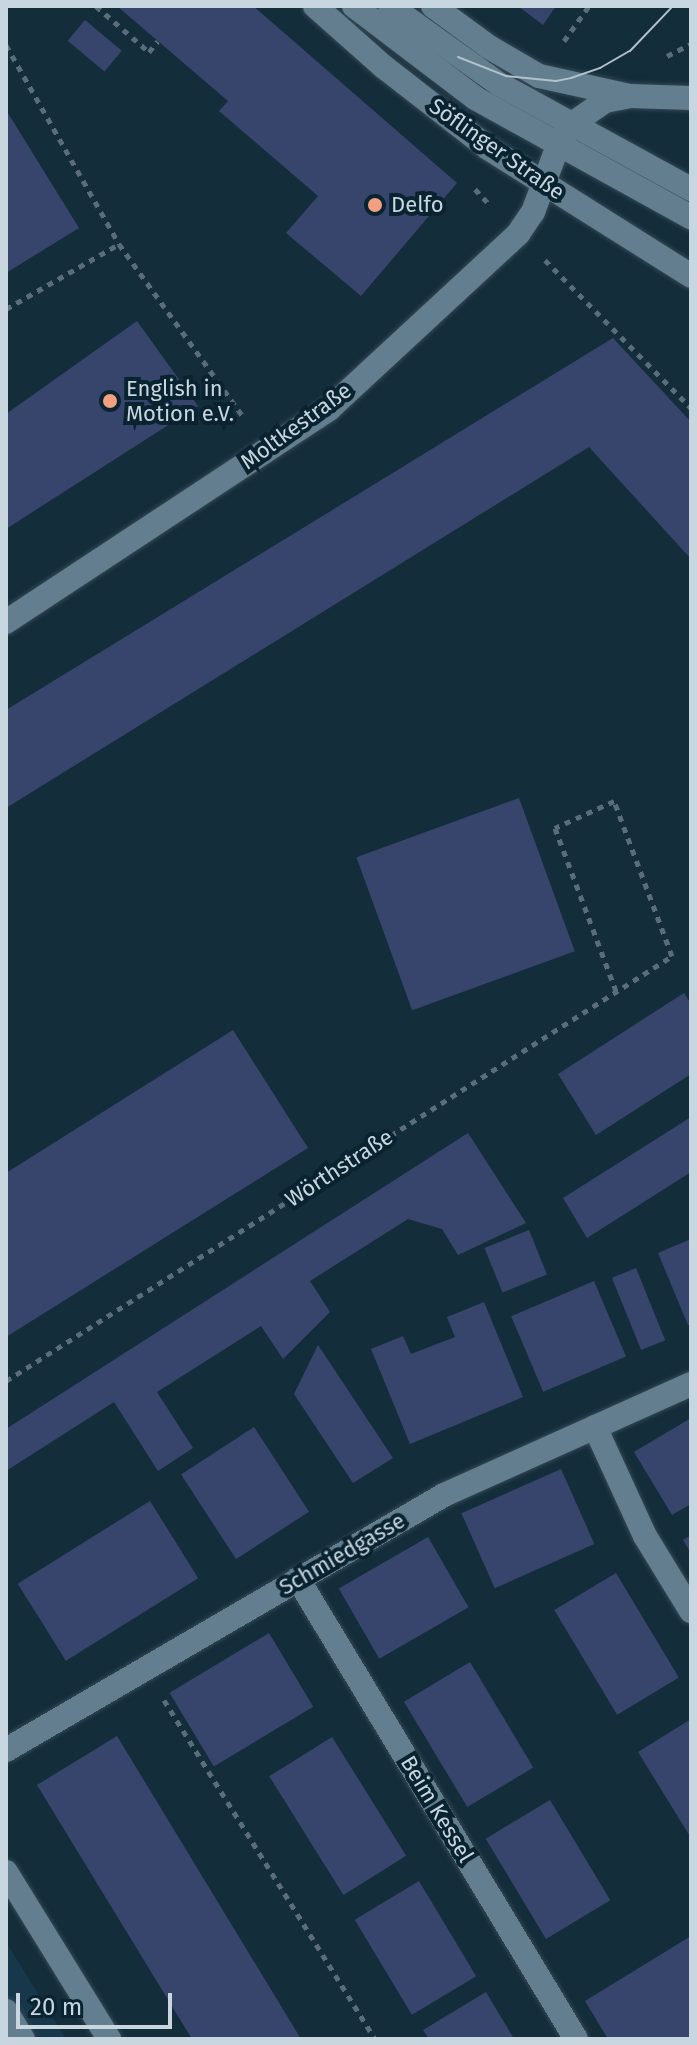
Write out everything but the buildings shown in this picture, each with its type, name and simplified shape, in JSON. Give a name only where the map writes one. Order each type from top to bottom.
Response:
[{"type":"street","name":"Söflinger Straße","points":[[315,6],[464,130],[543,184],[691,276]]},
{"type":"street","points":[[354,6],[475,98],[691,217]]},
{"type":"street","points":[[390,6],[458,57],[691,189]]},
{"type":"street","points":[[433,6],[522,67],[556,81],[630,96],[691,98]]},
{"type":"street","points":[[458,57],[522,67]]},
{"type":"street","points":[[572,124],[605,101],[630,96]]},
{"type":"street","name":"Moltkestraße","points":[[6,622],[329,409],[518,234],[533,212],[558,146],[572,124]]},
{"type":"street","name":"Schmiedgasse","points":[[6,1750],[146,1672],[444,1495],[691,1384]]},
{"type":"street","points":[[595,1427],[645,1536],[691,1611]]},
{"type":"street","name":"Beim Kessel","points":[[298,1579],[576,2039]]},
{"type":"street","points":[[6,1872],[109,2039]]},
{"type":"street","points":[[6,2011],[23,2039]]},
{"type":"path","points":[[96,6],[149,52],[158,41]]},
{"type":"path","points":[[563,43],[589,6]]},
{"type":"path","points":[[6,45],[119,244],[267,449]]},
{"type":"path","points":[[518,234],[691,408]]},
{"type":"path","points":[[6,309],[119,244]]},
{"type":"path","name":"Wörthstraße","points":[[6,1381],[672,956],[614,801],[555,828],[616,991]]},
{"type":"path","points":[[146,1672],[375,2039]]},
{"type":"shaded area","points":[[6,1942],[66,2039],[6,2039]]},
{"type":"tram line","points":[[458,57],[506,76],[556,81],[571,78],[600,68],[630,51],[673,6]]},
{"type":"place","name":"Delfo","points":[[375,205]]},
{"type":"place","name":"English in Motion e.V.","points":[[110,401]]}]
